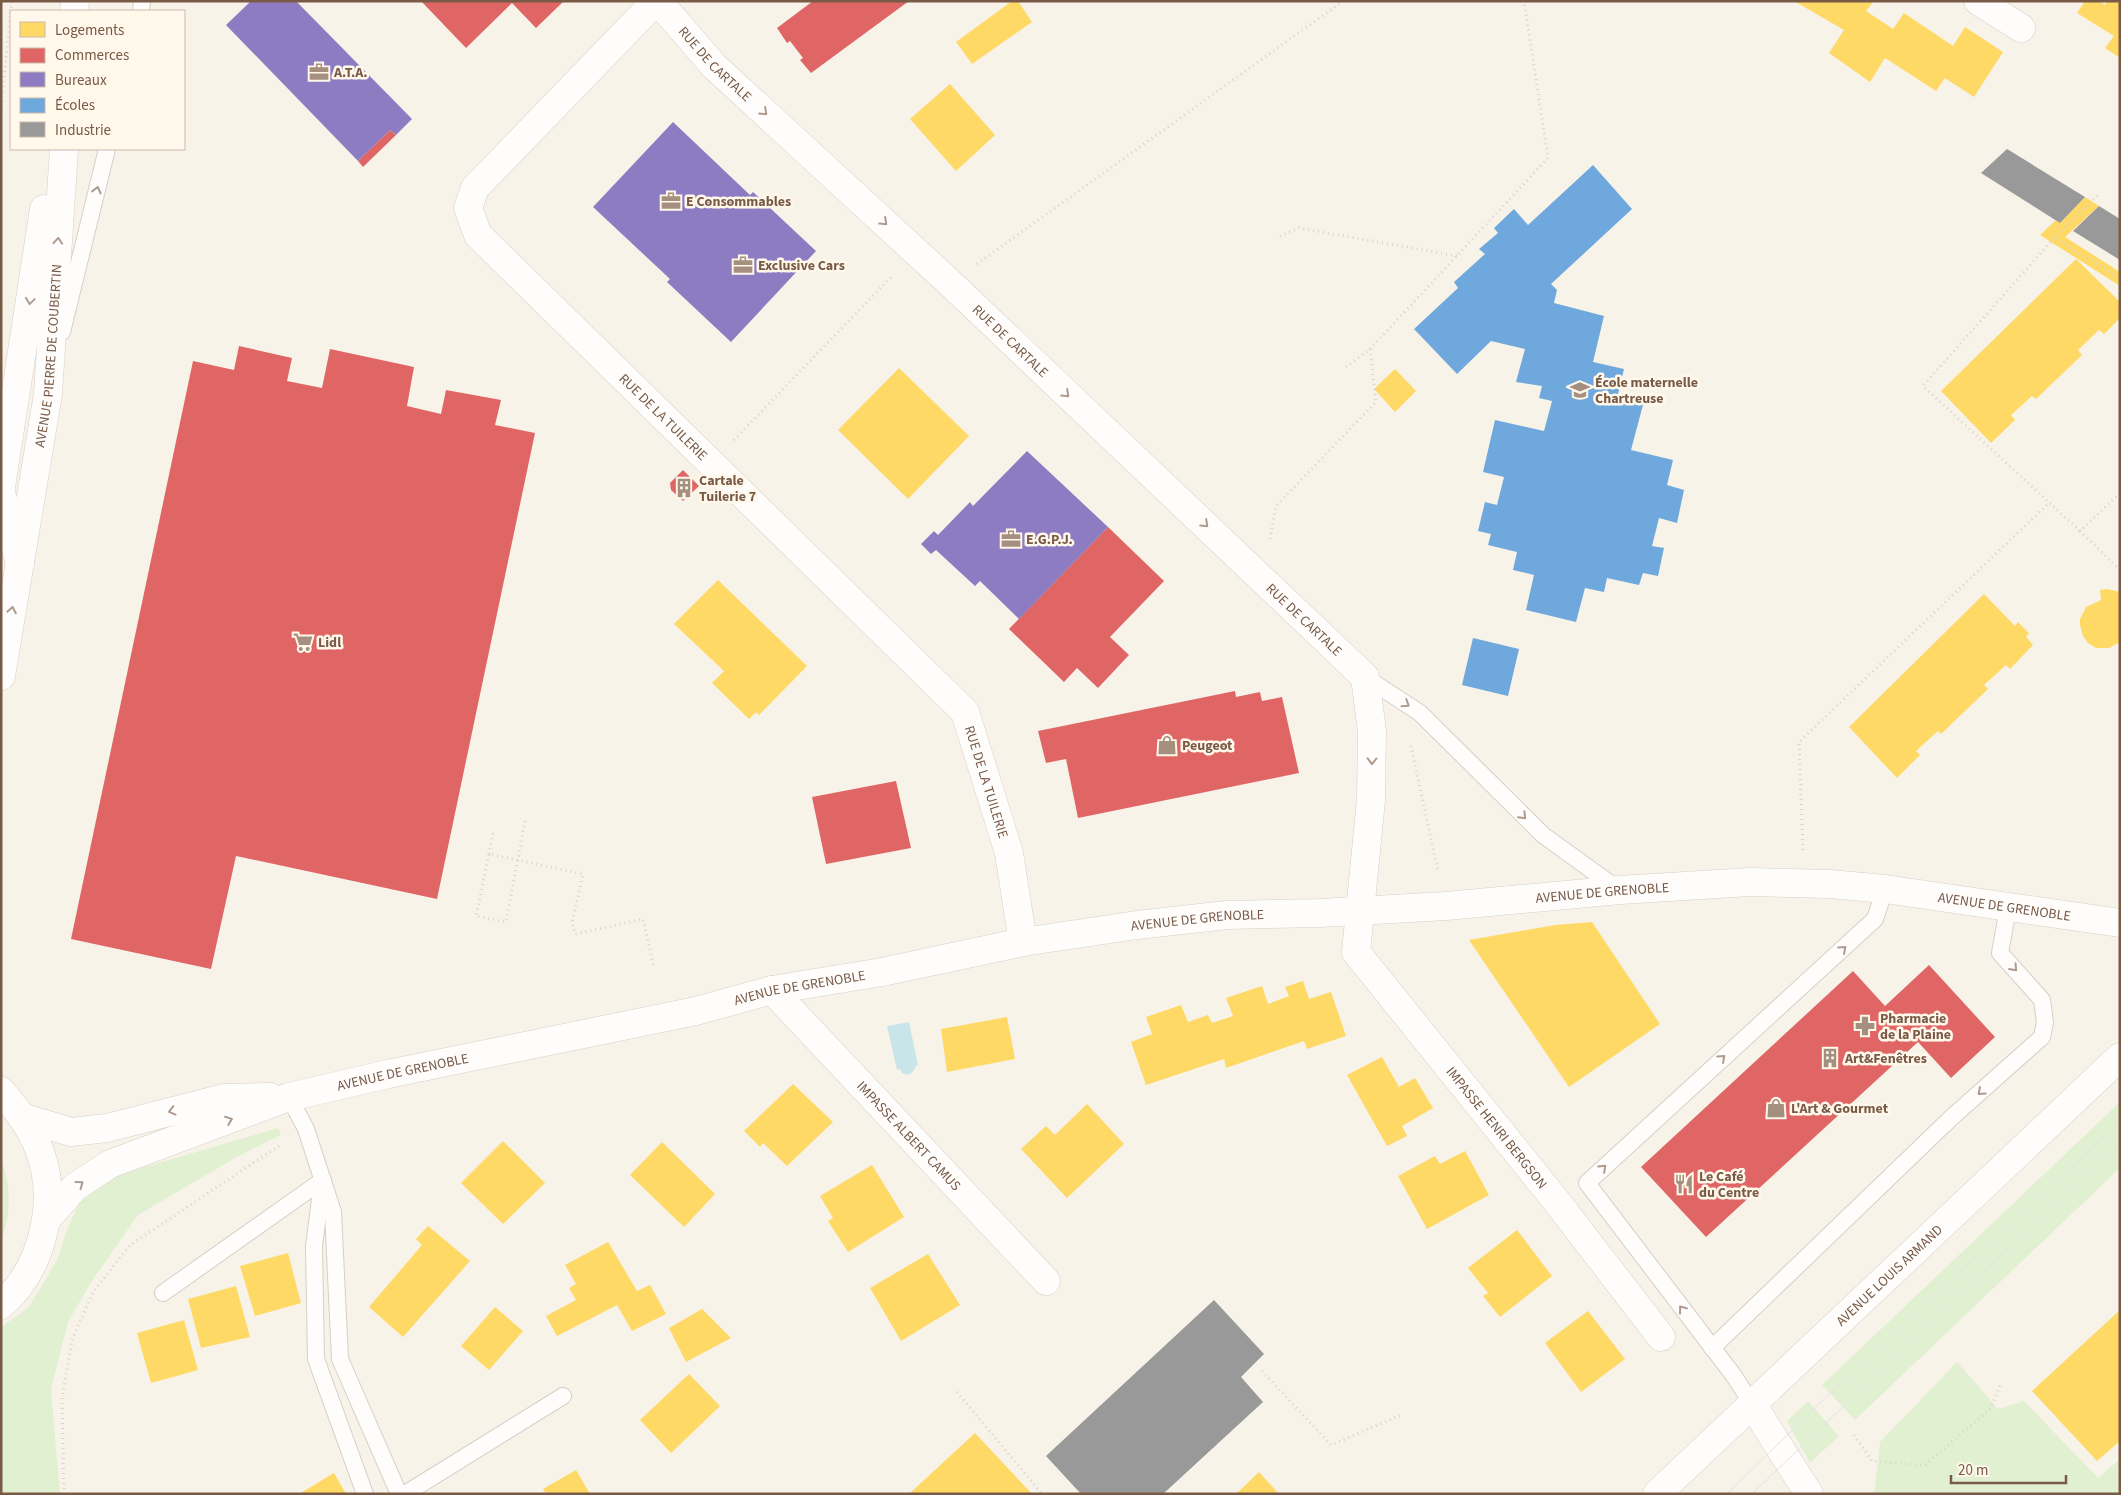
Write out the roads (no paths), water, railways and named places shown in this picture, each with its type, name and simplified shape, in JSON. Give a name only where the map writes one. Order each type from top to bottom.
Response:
[{"type":"street","name":"RUE DE CARTALE","points":[[657,1],[714,66],[950,283],[1365,677]]},
{"type":"street","name":"RUE DE LA TUILERIE","points":[[657,1],[475,188],[468,208],[478,235],[965,712],[1009,853],[1023,942]]},
{"type":"street","points":[[1978,1],[2021,28]]},
{"type":"street","name":"AVENUE PIERRE DE COUBERTIN","points":[[1,487],[53,150]]},
{"type":"street","name":"AVENUE PIERRE DE COUBERTIN","points":[[1,676],[48,390],[64,150]]},
{"type":"street","name":"AVENUE PIERRE DE COUBERTIN","points":[[1,493],[20,562]]},
{"type":"street","points":[[1361,911],[1371,800],[1372,740],[1365,677]]},
{"type":"street","name":"AVENUE DE GRENOBLE","points":[[47,1219],[75,1187],[110,1164],[289,1097],[388,1074],[696,1011],[772,990],[882,972],[1023,942],[1136,925],[1227,915],[1361,911],[1446,906],[1620,890],[1750,882],[1830,884],[1885,889],[2120,923]]},
{"type":"street","name":"IMPASSE HENRI BERGSON","points":[[1361,911],[1356,952],[1557,1202],[1661,1337]]},
{"type":"street","name":"IMPASSE ALBERT CAMUS","points":[[772,990],[1046,1281]]},
{"type":"street","name":"AVENUE LOUIS ARMAND","points":[[1658,1494],[2120,1057]]},
{"type":"street","points":[[1,1091],[24,1118],[40,1150],[47,1184],[47,1219],[35,1260],[12,1296],[1,1305]]},
{"type":"street","name":"AVENUE DE GRENOBLE","points":[[24,1118],[71,1132],[107,1128],[224,1098],[289,1097]]},
{"type":"street","points":[[1752,1404],[1809,1494]]},
{"type":"lane","points":[[48,390],[107,150]]},
{"type":"lane","points":[[1365,677],[1420,713],[1543,836],[1620,890]]},
{"type":"lane","points":[[1752,1404],[1587,1183],[1875,919],[1885,889]]},
{"type":"lane","points":[[1712,1348],[1951,1118],[2042,1037],[2045,1022],[2042,1000],[2000,953],[2008,908]]},
{"type":"lane","points":[[289,1097],[306,1129],[333,1212],[340,1359],[399,1494]]},
{"type":"lane","points":[[163,1293],[322,1180]]},
{"type":"lane","points":[[322,1180],[314,1246],[316,1359],[365,1494]]},
{"type":"lane","points":[[405,1494],[563,1396]]},
{"type":"water","points":[[909,1022],[918,1065],[912,1073],[907,1075],[902,1073],[900,1069],[897,1070],[887,1026]]},
{"type":"tram line","points":[[1727,1494],[1822,1401],[2120,1122]]},
{"type":"tram line","points":[[1752,1494],[2120,1141]]},
{"type":"place","name":"A.T.A.","points":[[319,72]]},
{"type":"place","name":"E Consommables","points":[[671,201]]},
{"type":"place","name":"Exclusive Cars","points":[[743,265]]},
{"type":"place","name":"École maternelle Chartreuse","points":[[1580,390]]},
{"type":"place","name":"Cartale Tuilerie 7","points":[[684,488]]},
{"type":"place","name":"E.G.P.J.","points":[[1011,539]]},
{"type":"place","name":"Lidl","points":[[303,642]]},
{"type":"place","name":"Peugeot","points":[[1167,745]]},
{"type":"place","name":"Pharmacie de la Plaine","points":[[1865,1026]]},
{"type":"place","name":"Art&Fenêtres","points":[[1830,1058]]},
{"type":"place","name":"L'Art & Gourmet","points":[[1776,1108]]},
{"type":"place","name":"Le Café du Centre","points":[[1684,1184]]}]
